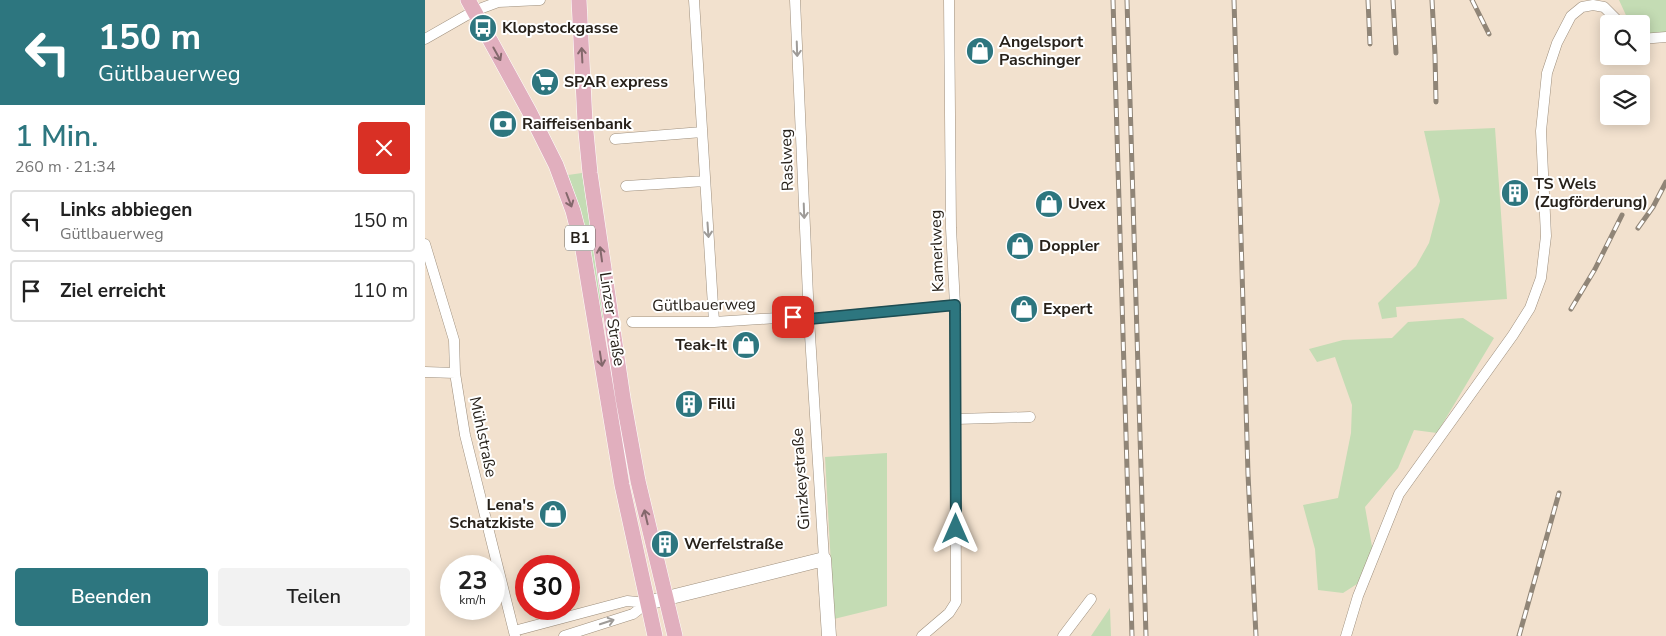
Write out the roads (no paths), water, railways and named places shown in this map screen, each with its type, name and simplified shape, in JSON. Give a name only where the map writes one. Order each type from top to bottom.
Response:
[{"type":"main road","name":"Linzer Straße","points":[[579,0],[585,122],[590,174],[623,398],[638,481],[675,636]]},
{"type":"main road","name":"Linzer Straße","points":[[471,6],[529,111],[552,158],[573,212],[583,250],[622,485],[655,636]]},
{"type":"street","points":[[425,40],[471,6],[497,2],[540,0]]},
{"type":"street","points":[[694,0],[714,322]]},
{"type":"street","name":"Raslweg","points":[[795,0],[809,319]]},
{"type":"street","name":"Kamerlweg","points":[[922,636],[949,613],[956,602],[955,305],[951,228],[949,0]]},
{"type":"street","points":[[1347,636],[1358,596],[1399,494],[1513,335],[1530,308],[1541,278],[1546,236],[1541,131],[1547,73],[1557,44],[1571,16],[1582,8],[1593,5],[1604,7],[1612,15]]},
{"type":"street","points":[[1650,38],[1666,37]]},
{"type":"street","points":[[615,139],[702,132]]},
{"type":"street","points":[[626,186],[705,181]]},
{"type":"street","name":"Mühlstraße","points":[[426,247],[454,340],[455,373],[465,435],[514,633]]},
{"type":"street","name":"Gütlbauerweg","points":[[632,322],[714,322],[793,317],[809,319],[955,305]]},
{"type":"street","name":"Ginzkeystraße","points":[[809,319],[829,636]]},
{"type":"street","points":[[425,372],[455,373]]},
{"type":"street","points":[[956,420],[1030,417]]},
{"type":"street","points":[[514,633],[627,601],[647,603],[824,558]]},
{"type":"street","points":[[1063,636],[1091,599]]},
{"type":"street","points":[[564,636],[633,614],[647,603]]},
{"type":"railway","points":[[1113,0],[1132,636]]},
{"type":"railway","points":[[1127,0],[1146,636]]},
{"type":"railway","points":[[1234,0],[1248,474],[1256,636]]},
{"type":"railway","points":[[1368,0],[1370,44]]},
{"type":"railway","points":[[1393,0],[1396,53]]},
{"type":"railway","points":[[1432,0],[1436,102]]},
{"type":"railway","points":[[1472,0],[1489,34]]},
{"type":"railway","points":[[1638,228],[1653,207],[1666,182]]},
{"type":"railway","points":[[1571,309],[1595,269],[1622,215]]},
{"type":"railway","points":[[1519,636],[1559,493]]},
{"type":"place","name":"Klopstockgasse","points":[[483,28]]},
{"type":"place","name":"Angelsport Paschinger","points":[[980,51]]},
{"type":"place","name":"SPAR express","points":[[545,82]]},
{"type":"place","name":"Raiffeisenbank","points":[[503,124]]},
{"type":"place","name":"TS Wels (Zugförderung)","points":[[1515,193]]},
{"type":"place","name":"Uvex","points":[[1049,204]]},
{"type":"place","name":"Doppler","points":[[1020,246]]},
{"type":"place","name":"Expert","points":[[1024,309]]},
{"type":"place","name":"Teak-It","points":[[746,345]]},
{"type":"place","name":"Filli","points":[[689,404]]},
{"type":"place","name":"Lena's Schatzkiste","points":[[553,514]]},
{"type":"place","name":"Werfelstraße","points":[[665,544]]}]
